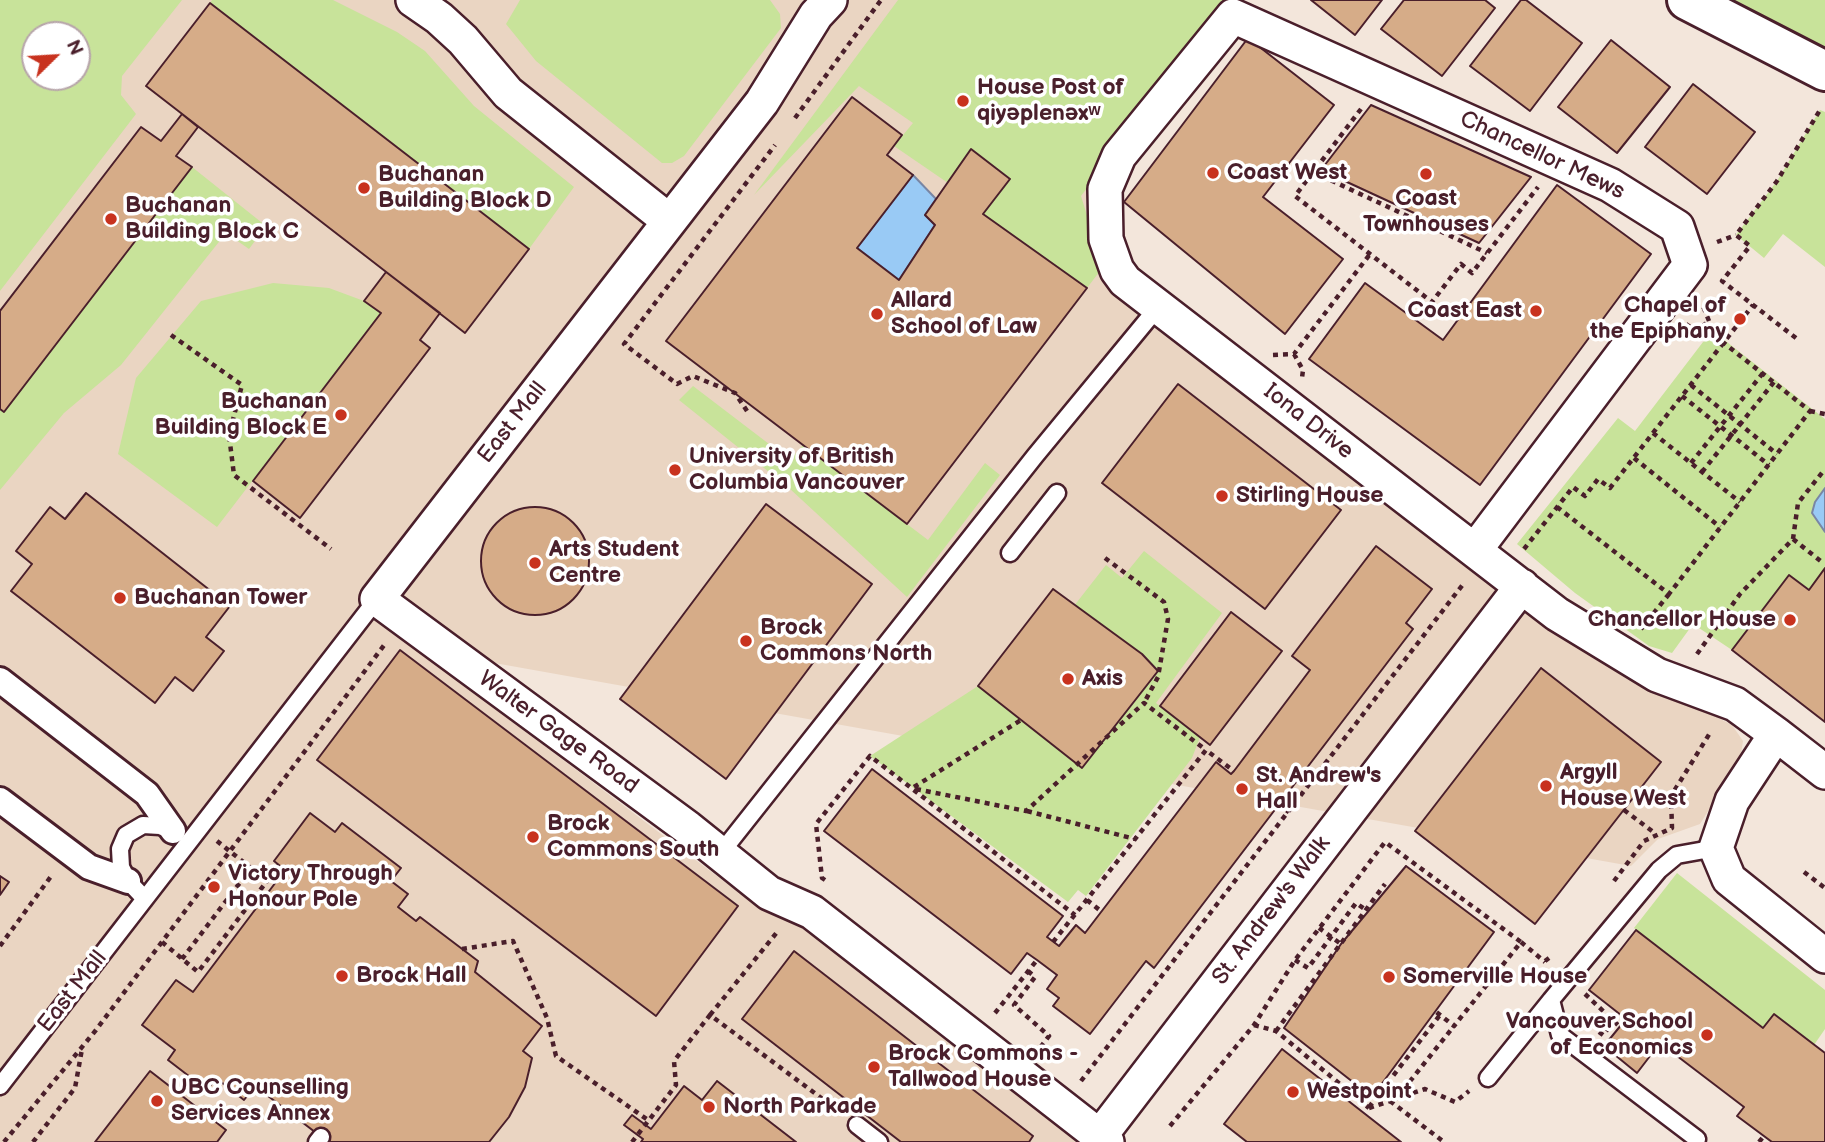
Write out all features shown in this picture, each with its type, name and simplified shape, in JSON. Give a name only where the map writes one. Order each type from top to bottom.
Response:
[{"type":"street","points":[[413,0],[439,18],[463,40],[508,93],[668,220]]},
{"type":"street","name":"East Mall","points":[[377,599],[762,102],[816,15],[830,0]]},
{"type":"street","points":[[1687,0],[1825,71]]},
{"type":"street","name":"Chancellor Mews","points":[[1240,8],[1382,83],[1610,185],[1677,227],[1690,265],[1479,554]]},
{"type":"street","name":"Iona Drive","points":[[1240,8],[1119,156],[1105,189],[1106,239],[1117,270],[1125,281],[1557,614],[1657,675],[1735,704],[1825,772]]},
{"type":"street","name":"St. Andrew's Walk","points":[[1104,1139],[1522,586]]},
{"type":"street","name":"Walter Gage Road","points":[[377,599],[769,893],[812,912],[1104,1139]]},
{"type":"street","points":[[0,680],[147,794],[182,836]]},
{"type":"street","points":[[1776,734],[1732,801],[1722,823],[1716,848],[1729,879],[1825,956]]},
{"type":"street","points":[[0,800],[89,867],[137,890]]},
{"type":"lane","points":[[720,854],[1035,456],[1158,307]]},
{"type":"lane","points":[[1010,553],[1057,493]]},
{"type":"lane","name":"East Mall","points":[[0,1086],[137,890],[377,599]]},
{"type":"lane","points":[[137,890],[121,867],[120,849],[126,835],[143,825],[160,826],[182,836]]},
{"type":"lane","points":[[1488,1078],[1659,870],[1677,855],[1716,848]]},
{"type":"lane","points":[[1551,1000],[1560,1035],[1697,1139]]},
{"type":"lane","points":[[857,1125],[879,1142]]},
{"type":"path","points":[[791,123],[881,0]]},
{"type":"path","points":[[1382,83],[1294,196],[1432,302],[1461,264],[1472,273],[1558,161]]},
{"type":"path","points":[[1715,290],[1750,246],[1736,235],[1777,181],[1820,110]]},
{"type":"path","points":[[747,411],[735,393],[692,376],[677,384],[624,344],[783,134]]},
{"type":"path","points":[[1313,172],[1487,253]]},
{"type":"path","points":[[1270,356],[1294,354],[1370,254]]},
{"type":"path","points":[[1722,281],[1796,338]]},
{"type":"path","points":[[1708,299],[1701,307],[1715,336],[1810,411],[1825,414]]},
{"type":"path","points":[[1524,550],[1573,487],[1585,496],[1598,479],[1610,488],[1753,304]]},
{"type":"path","points":[[171,335],[242,385],[229,435],[234,475],[331,549]]},
{"type":"path","points":[[1294,354],[1303,370],[1302,380]]},
{"type":"path","points":[[1691,463],[1763,373]]},
{"type":"path","points":[[1702,472],[1774,382]]},
{"type":"path","points":[[1691,385],[1777,454]]},
{"type":"path","points":[[1682,396],[1769,465]]},
{"type":"path","points":[[1635,636],[1810,411]]},
{"type":"path","points":[[1653,433],[1740,502]]},
{"type":"path","points":[[1634,458],[1720,527]]},
{"type":"path","points":[[1693,659],[1740,594],[1793,540],[1798,503],[1825,469]]},
{"type":"path","points":[[1557,507],[1669,594]]},
{"type":"path","points":[[1793,540],[1823,563]]},
{"type":"path","points":[[1070,1074],[1081,1082],[1289,812],[1479,554]]},
{"type":"path","points":[[1026,811],[1144,704],[1158,677],[1168,619],[1164,602],[1105,558]]},
{"type":"path","points":[[4,1142],[162,942],[389,638]]},
{"type":"path","points":[[1144,704],[1234,771]]},
{"type":"path","points":[[913,788],[1021,720]]},
{"type":"path","points":[[1180,730],[1185,725]]},
{"type":"path","points":[[1611,886],[1644,841],[1672,828],[1671,796],[1710,733]]},
{"type":"path","points":[[1054,942],[1206,750]]},
{"type":"path","points":[[826,881],[822,878],[816,824],[870,755],[1075,915]]},
{"type":"path","points":[[913,788],[1026,811],[1135,839]]},
{"type":"path","points":[[1278,805],[1289,812]]},
{"type":"path","points":[[1624,810],[1656,834]]},
{"type":"path","points":[[1170,1126],[1254,1026],[1295,960],[1385,842],[1521,942],[1568,979],[1619,1026]]},
{"type":"path","points":[[0,946],[69,852]]},
{"type":"path","points":[[230,852],[267,881]]},
{"type":"path","points":[[162,942],[198,972],[279,865]]},
{"type":"path","points":[[182,959],[250,867]]},
{"type":"path","points":[[1804,872],[1825,888]]},
{"type":"path","points":[[1276,1031],[1385,884]]},
{"type":"path","points":[[1087,900],[1101,912]]},
{"type":"path","points":[[1295,960],[1308,968],[1356,902],[1366,910]]},
{"type":"path","points":[[632,1142],[676,1085],[674,1061],[797,906]]},
{"type":"path","points":[[1319,928],[1341,944]]},
{"type":"path","points":[[462,949],[513,941],[547,1018],[556,1056],[649,1121]]},
{"type":"path","points":[[1390,1101],[1407,1085],[1521,942]]},
{"type":"path","points":[[1545,961],[1561,949]]},
{"type":"path","points":[[995,1013],[1037,960]]},
{"type":"path","points":[[1028,971],[1035,977],[1014,1005],[1049,1036],[1040,1048]]},
{"type":"path","points":[[984,1005],[1004,1020]]},
{"type":"path","points":[[1368,1108],[1438,1013],[1454,1026]]},
{"type":"path","points":[[710,1015],[857,1125]]},
{"type":"path","points":[[1594,1028],[1603,1035],[1615,1020]]},
{"type":"path","points":[[1254,1026],[1276,1031],[1368,1108]]},
{"type":"path","points":[[1031,1041],[1050,1057]]},
{"type":"path","points":[[33,1142],[75,1088],[82,1046]]},
{"type":"path","points":[[1368,1108],[1425,1089],[1455,1102],[1488,1078]]},
{"type":"path","points":[[1390,1101],[1444,1142]]},
{"type":"path","points":[[1759,1142],[1764,1136]]},
{"type":"shaded area","name":"University of British Columbia Vancouver","points":[[0,0],[1217,0],[1091,178],[1087,206],[1098,240],[1668,692],[1732,725],[1743,741],[1740,760],[1700,824],[1658,839],[1631,866],[416,649],[754,904],[815,935],[1081,1142],[0,1142]]},
{"type":"green space","points":[[0,0],[182,0],[122,76],[121,95],[136,114],[0,291]]},
{"type":"green space","points":[[212,0],[333,0],[397,32],[425,51],[474,106],[574,187],[529,249],[210,3]]},
{"type":"green space","points":[[520,0],[770,0],[780,14],[781,28],[684,156],[672,163],[662,163],[536,61],[506,24]]},
{"type":"green space","points":[[898,0],[1230,0],[1081,196],[1103,267],[1087,288],[983,214],[1009,180],[948,183],[894,146],[913,123],[859,86],[754,195]]},
{"type":"green space","points":[[1712,0],[1825,0],[1825,59]]},
{"type":"green space","points":[[1820,110],[1825,112],[1825,267],[1783,234],[1764,258],[1736,235],[1777,181]]},
{"type":"green space","points":[[192,167],[266,226],[249,249],[226,233],[121,365],[64,413],[0,490],[0,409]]},
{"type":"green space","points":[[273,283],[329,288],[364,301],[381,313],[217,527],[118,454],[136,378],[201,301]]},
{"type":"green space","points":[[1718,335],[1825,419],[1825,568],[1809,590],[1789,575],[1732,650],[1693,624],[1672,653],[1649,646],[1575,593],[1517,544],[1618,418],[1635,431],[1703,342]]},
{"type":"green space","points":[[693,386],[790,460],[803,445],[928,540],[985,463],[1000,475],[907,597],[789,488],[679,400]]},
{"type":"green space","points":[[1144,551],[1222,613],[1156,703],[1200,737],[1192,758],[1086,896],[1078,890],[1068,902],[870,756],[978,686],[1083,768],[1158,671],[1142,654],[1063,620],[1106,565],[1122,578]]},
{"type":"green space","points":[[1677,873],[1825,990],[1825,1029],[1814,1045],[1774,1014],[1763,1028],[1634,928]]},
{"type":"water","points":[[913,175],[936,199],[925,215],[935,225],[899,280],[857,248]]},
{"type":"water","points":[[1825,488],[1825,532],[1812,513],[1815,502]]},
{"type":"building","points":[[1311,0],[1382,0],[1355,35]]},
{"type":"building","points":[[1404,0],[1485,0],[1495,8],[1442,76],[1381,29]]},
{"type":"building","points":[[1521,0],[1526,0],[1582,43],[1530,111],[1470,66]]},
{"type":"building","name":"Buchanan Building Block D","points":[[210,3],[529,249],[465,333],[146,86]]},
{"type":"building","name":"Coast West","points":[[1248,38],[1334,105],[1263,197],[1343,259],[1285,334],[1124,202]]},
{"type":"building","points":[[1611,40],[1670,87],[1617,153],[1558,107]]},
{"type":"building","points":[[1693,84],[1755,132],[1707,194],[1645,147]]},
{"type":"building","name":"Allard School of Law","points":[[852,97],[902,135],[887,155],[913,175],[857,248],[899,280],[935,225],[925,215],[971,149],[1010,179],[983,214],[1087,288],[907,524],[666,341]]},
{"type":"building","name":"Coast Townhouses","points":[[1371,105],[1531,177],[1479,243],[1321,170]]},
{"type":"building","name":"Buchanan Building Block C","points":[[182,114],[198,127],[176,156],[192,167],[4,412],[0,409],[0,311],[141,127],[161,141]]},
{"type":"building","name":"Coast East","points":[[1557,185],[1651,254],[1480,485],[1309,359],[1365,283],[1443,340]]},
{"type":"building","name":"Buchanan Building Block E","points":[[386,272],[440,313],[420,340],[430,348],[300,518],[253,481],[381,313],[364,301]]},
{"type":"building","name":"Stirling House","points":[[1178,384],[1341,510],[1265,609],[1102,483]]},
{"type":"building","name":"Buchanan Tower","points":[[86,493],[230,606],[206,637],[224,651],[193,691],[175,677],[155,703],[11,591],[32,564],[16,551],[50,507],[65,519]]},
{"type":"building","name":"Brock Commons North","points":[[766,504],[872,584],[726,779],[620,699]]},
{"type":"building","name":"Arts Student Centre","points":[[535,507],[556,511],[573,523],[585,540],[589,561],[585,582],[573,599],[556,611],[535,615],[514,611],[497,599],[485,582],[481,561],[485,540],[497,523],[514,511]]},
{"type":"building","name":"St. Andrew's Hall","points":[[1376,546],[1432,589],[1406,623],[1413,629],[1154,968],[1146,961],[1090,1034],[1053,1006],[1059,998],[1047,989],[1057,975],[1027,953],[1011,974],[824,831],[872,769],[1063,916],[1047,937],[1059,946],[1076,925],[1085,933],[1216,762],[1231,774],[1310,670],[1292,656]]},
{"type":"building","name":"Chancellor House","points":[[1825,568],[1825,722],[1732,650],[1789,575],[1809,590]]},
{"type":"building","name":"Axis","points":[[1053,589],[1142,654],[1158,671],[1082,768],[978,686]]},
{"type":"building","points":[[1231,612],[1282,651],[1210,745],[1160,706]]},
{"type":"building","name":"Brock Commons South","points":[[400,650],[738,906],[656,1016],[317,760]]},
{"type":"building","name":"Argyll House West","points":[[1541,668],[1661,762],[1535,924],[1415,831]]},
{"type":"building","name":"Brock Hall","points":[[310,813],[335,832],[342,823],[401,868],[391,881],[408,894],[398,907],[416,921],[420,917],[478,961],[475,972],[542,1026],[523,1051],[532,1058],[525,1087],[509,1117],[489,1142],[328,1142],[255,1086],[244,1100],[216,1078],[207,1090],[168,1060],[175,1050],[142,1025],[176,980],[193,992],[285,870],[274,861]]},
{"type":"building","name":"Somerville House","points":[[1406,866],[1494,932],[1372,1097],[1284,1028],[1341,944]]},
{"type":"building","points":[[0,876],[9,882],[0,895]]},
{"type":"building","name":"Vancouver School of Economics","points":[[1636,930],[1763,1028],[1774,1014],[1825,1053],[1825,1142],[1772,1142],[1737,1116],[1744,1107],[1660,1043],[1637,1073],[1604,1046],[1626,1019],[1589,990]]},
{"type":"building","name":"Brock Commons - Tallwood House","points":[[794,951],[1033,1136],[1029,1142],[901,1142],[742,1019]]},
{"type":"building","name":"Westpoint","points":[[1282,1049],[1401,1142],[1247,1142],[1224,1124]]},
{"type":"building","name":"UBC Counselling Services Annex","points":[[150,1071],[226,1130],[217,1142],[95,1142]]},
{"type":"building","name":"North Parkade","points":[[717,1081],[796,1142],[641,1142],[643,1139],[624,1125],[632,1115],[651,1129],[684,1086],[702,1100]]},
{"type":"place","name":"House Post of qiyǝplenǝxʷ","points":[[963,101]]},
{"type":"place","name":"Coast West","points":[[1213,173]]},
{"type":"place","name":"Coast Townhouses","points":[[1426,174]]},
{"type":"place","name":"Buchanan Building Block D","points":[[364,188]]},
{"type":"place","name":"Buchanan Building Block C","points":[[111,219]]},
{"type":"place","name":"Coast East","points":[[1536,311]]},
{"type":"place","name":"Allard School of Law","points":[[877,314]]},
{"type":"place","name":"Chapel of the Epiphany","points":[[1740,319]]},
{"type":"place","name":"Buchanan Building Block E","points":[[341,415]]},
{"type":"place","name":"University of British Columbia Vancouver","points":[[675,470]]},
{"type":"place","name":"Stirling House","points":[[1222,496]]},
{"type":"place","name":"Arts Student Centre","points":[[535,563]]},
{"type":"place","name":"Buchanan Tower","points":[[120,598]]},
{"type":"place","name":"Chancellor House","points":[[1790,620]]},
{"type":"place","name":"Brock Commons North","points":[[746,641]]},
{"type":"place","name":"Axis","points":[[1068,679]]},
{"type":"place","name":"Argyll House West","points":[[1546,786]]},
{"type":"place","name":"St. Andrew's Hall","points":[[1242,789]]},
{"type":"place","name":"Brock Commons South","points":[[533,837]]},
{"type":"place","name":"Victory Through Honour Pole","points":[[214,887]]},
{"type":"place","name":"Brock Hall","points":[[342,976]]},
{"type":"place","name":"Somerville House","points":[[1389,977]]},
{"type":"place","name":"Vancouver School of Economics","points":[[1707,1035]]},
{"type":"place","name":"Brock Commons - Tallwood House","points":[[874,1067]]},
{"type":"place","name":"Westpoint","points":[[1293,1092]]},
{"type":"place","name":"UBC Counselling Services Annex","points":[[157,1101]]},
{"type":"place","name":"North Parkade","points":[[709,1107]]}]
